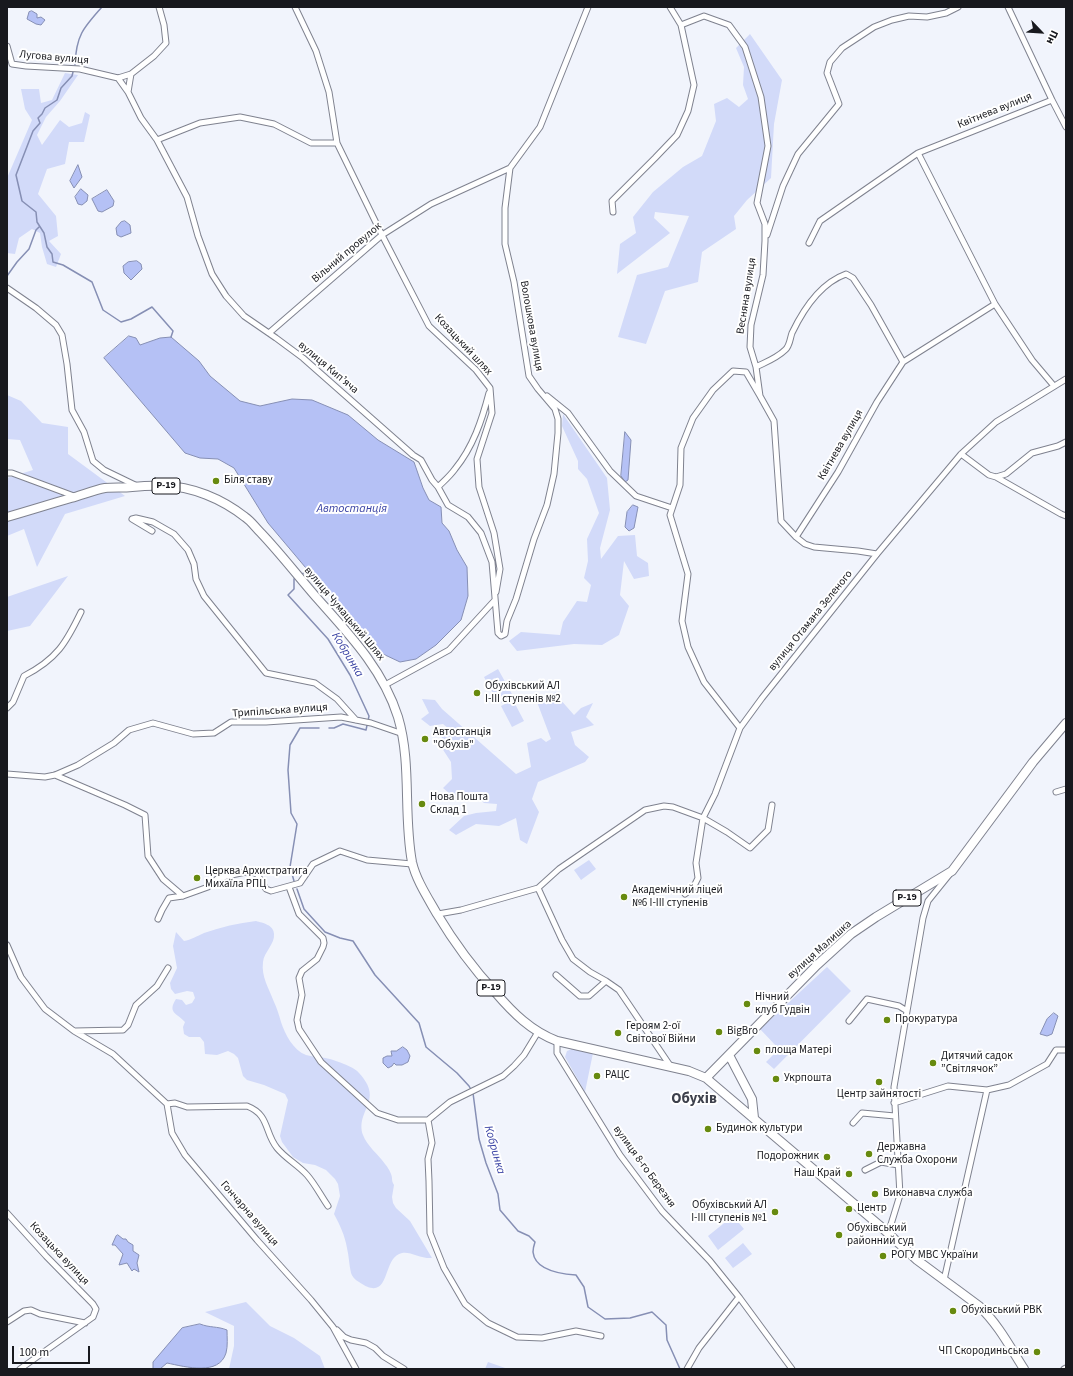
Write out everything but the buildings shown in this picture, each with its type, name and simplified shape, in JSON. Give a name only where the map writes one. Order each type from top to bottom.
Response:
[{"type":"main road","name":"вулиця Чумацький Шлях","points":[[7,517],[104,489],[165,486],[186,489],[204,494],[226,504],[246,518],[271,543],[298,577],[355,642],[385,684],[403,734],[407,773],[409,841],[412,864],[419,881],[451,937],[476,972],[518,1017],[538,1032],[557,1041],[689,1071],[706,1078],[917,1260],[988,1314],[1001,1331],[1024,1369]]},
{"type":"main road","name":"вулиця Малишка","points":[[706,1078],[817,965],[851,934],[952,871],[1033,762],[1066,723]]},
{"type":"main road","points":[[729,1055],[752,1099],[754,1118]]},
{"type":"street","points":[[118,78],[131,74],[154,56],[166,42],[164,25],[159,7]]},
{"type":"street","name":"Козацький шлях","points":[[295,7],[316,51],[329,92],[337,143],[382,235],[429,326],[476,370],[490,388],[492,413],[476,459],[479,487],[494,533],[500,569],[494,600]]},
{"type":"street","name":"Волошкова вулиця","points":[[494,600],[498,633],[501,636],[505,634],[507,621],[516,599],[534,539],[547,505],[554,474],[558,432],[558,419],[555,409],[529,376],[514,282],[505,244],[505,208],[510,168],[540,127],[588,7]]},
{"type":"street","points":[[613,212],[612,201],[677,135],[688,111],[694,85],[681,25],[670,7]]},
{"type":"street","name":"Весняна вулиця","points":[[765,241],[783,186],[798,154],[839,104],[827,74],[830,62],[842,48],[874,27],[909,16],[927,17],[946,14],[958,7]]},
{"type":"street","points":[[1008,7],[1066,127]]},
{"type":"street","name":"Весняна вулиця","points":[[681,25],[704,16],[729,25],[745,47],[761,97],[768,146],[757,204],[765,224],[765,241],[763,275],[751,325],[750,347],[756,367],[760,396]]},
{"type":"street","name":"Лугова вулиця","points":[[7,46],[10,64],[80,69],[118,78]]},
{"type":"street","points":[[128,92],[131,74]]},
{"type":"street","name":"вулиця Кипʼяча","points":[[118,78],[128,92],[141,118],[157,140],[187,197],[198,236],[212,274],[226,296],[244,316],[303,358],[413,455],[421,460],[448,505],[468,517],[481,533],[492,562],[494,600]]},
{"type":"street","name":"Квітнева вулиця","points":[[809,243],[820,221],[918,153],[1052,100]]},
{"type":"street","points":[[157,140],[200,123],[240,117],[274,124],[311,143],[337,143]]},
{"type":"street","points":[[918,153],[995,304],[1032,360],[1054,386]]},
{"type":"street","name":"Вільний провулок","points":[[269,333],[382,235],[431,204],[510,168]]},
{"type":"street","points":[[756,367],[778,356],[787,349],[792,333],[804,313],[821,290],[839,277],[846,274],[853,278],[871,305],[903,362]]},
{"type":"street","points":[[7,288],[36,308],[56,325],[62,335],[72,410],[84,432],[93,461],[104,470],[138,487]]},
{"type":"street","name":"Квітнева вулиця","points":[[796,537],[838,472],[877,402],[903,362],[995,304]]},
{"type":"street","points":[[740,728],[704,682],[688,647],[682,621],[688,574],[670,515],[680,485],[681,448],[693,418],[712,390],[733,371],[746,372],[774,421],[781,521],[805,544],[814,547],[858,550],[877,554]]},
{"type":"street","name":"вулиця Отамана Зеленого","points":[[685,894],[693,888],[698,878],[696,863],[703,818],[718,787],[740,728],[762,698],[877,554],[961,454],[996,422],[1066,379]]},
{"type":"street","points":[[438,487],[456,469],[475,437],[490,388]]},
{"type":"street","points":[[538,389],[568,413],[610,471],[636,496],[672,508]]},
{"type":"street","points":[[996,477],[1006,474],[1032,453],[1058,446],[1066,442]]},
{"type":"street","points":[[961,454],[989,475],[996,477],[1066,516]]},
{"type":"street","points":[[9,473],[75,497]]},
{"type":"street","points":[[152,531],[132,520],[136,518],[153,522],[174,534],[188,550],[194,564],[196,579],[204,596],[266,673],[315,683],[337,699],[356,720]]},
{"type":"street","points":[[385,684],[449,650],[494,600]]},
{"type":"street","points":[[7,708],[13,702],[24,676],[38,669],[58,652],[70,635],[81,612]]},
{"type":"street","name":"Трипільська вулиця","points":[[7,774],[45,777],[55,775],[78,765],[114,743],[129,730],[153,723],[193,734],[214,733],[232,722],[266,722],[341,717],[371,723],[403,734]]},
{"type":"street","points":[[55,775],[145,815],[148,856],[163,878],[183,896]]},
{"type":"street","points":[[1056,792],[1066,789]]},
{"type":"street","points":[[438,914],[461,910],[538,888],[559,869],[645,810],[664,806],[673,807],[703,818],[750,848],[768,830],[772,805]]},
{"type":"street","points":[[158,919],[169,898],[183,896],[208,887],[218,878],[250,871],[256,874],[266,889],[271,891],[300,883],[313,864],[340,851],[367,860],[412,864]]},
{"type":"street","points":[[888,1234],[900,1195],[894,1086],[923,918],[928,901],[952,871]]},
{"type":"street","points":[[289,887],[299,914],[323,938],[324,942],[316,959],[302,971],[299,978],[302,995],[297,1020],[299,1029],[321,1062],[377,1113],[398,1120],[428,1120],[450,1102],[503,1076],[524,1055],[538,1032]]},
{"type":"street","points":[[538,888],[573,960],[619,990],[671,1067]]},
{"type":"street","points":[[7,945],[21,977],[45,1009],[74,1032],[113,1054],[167,1104],[175,1103],[187,1107],[247,1106],[254,1109],[262,1116],[278,1149],[307,1175],[328,1206]]},
{"type":"street","points":[[74,1032],[123,1030],[128,1025],[136,1005],[156,986],[168,968]]},
{"type":"street","points":[[556,974],[580,996],[589,996],[606,981]]},
{"type":"street","points":[[849,1021],[867,999],[899,1006],[907,1011]]},
{"type":"street","name":"вулиця 8-го Березня","points":[[557,1041],[557,1054],[620,1155],[662,1211],[710,1261],[739,1297],[792,1369]]},
{"type":"street","points":[[894,1103],[948,1086],[987,1090],[1009,1085],[1025,1078],[1047,1064],[1056,1050],[1066,1050]]},
{"type":"street","points":[[944,1280],[987,1090]]},
{"type":"street","name":"Гончарна вулиця","points":[[167,1104],[172,1133],[185,1155],[333,1327],[344,1337],[366,1343],[404,1369]]},
{"type":"street","points":[[853,1123],[862,1113],[895,1116]]},
{"type":"street","points":[[428,1120],[432,1143],[428,1159],[430,1181],[430,1233],[444,1268],[465,1304],[488,1323],[517,1337],[542,1338],[576,1331],[601,1336]]},
{"type":"street","points":[[865,1170],[881,1162],[898,1165]]},
{"type":"street","name":"Козацька вулиця","points":[[7,1213],[96,1309],[93,1317],[85,1323]]},
{"type":"street","points":[[687,1369],[699,1348],[739,1297]]},
{"type":"street","points":[[7,1322],[24,1311],[31,1310],[40,1314],[85,1323]]},
{"type":"street","points":[[20,1369],[85,1323]]},
{"type":"street","name":"Гончарна вулиця","points":[[333,1327],[356,1369]]},
{"type":"shaded area","points":[[750,34],[782,80],[774,124],[771,178],[747,200],[734,216],[736,229],[702,252],[698,282],[665,291],[646,344],[618,337],[637,275],[668,267],[689,216],[655,212],[654,218],[670,233],[617,274],[620,244],[636,233],[633,217],[653,192],[683,167],[702,156],[716,121],[714,104],[727,98],[739,107],[748,99],[743,85],[744,67],[736,48]]},
{"type":"shaded area","points":[[65,73],[78,75],[60,101],[46,117],[37,135],[42,145],[60,120],[69,127],[82,123],[85,112],[90,115],[84,142],[69,142],[65,164],[47,169],[38,194],[56,216],[58,236],[49,241],[61,254],[56,267],[47,264],[40,233],[32,229],[19,238],[15,254],[7,253],[7,178],[32,120],[25,109],[21,89],[39,89],[41,103],[52,100]]},
{"type":"shaded area","points":[[7,395],[21,401],[42,423],[68,427],[68,454],[125,496],[65,514],[37,567],[24,529],[7,536],[7,478],[33,470],[20,440],[7,439]]},
{"type":"shaded area","points":[[563,414],[607,478],[610,510],[600,548],[601,559],[618,536],[635,535],[637,556],[648,563],[649,576],[634,579],[624,561],[620,595],[629,606],[619,635],[602,645],[574,644],[517,651],[509,641],[521,632],[560,635],[563,622],[577,601],[587,602],[591,585],[584,578],[588,561],[587,539],[599,513],[587,479],[578,469],[578,461],[562,426]]},
{"type":"shaded area","points":[[68,576],[30,626],[7,631],[7,597]]},
{"type":"shaded area","points":[[498,669],[513,696],[499,704],[484,677]]},
{"type":"shaded area","points":[[556,692],[559,698],[574,715],[581,708],[593,703],[586,717],[594,725],[571,732],[575,745],[589,757],[585,762],[538,782],[532,799],[539,812],[527,844],[520,840],[516,818],[499,826],[476,824],[456,835],[449,830],[464,816],[496,811],[497,804],[484,803],[471,792],[466,799],[456,799],[443,788],[452,779],[451,762],[438,742],[449,729],[443,724],[430,726],[421,719],[429,713],[422,699],[435,700],[442,709],[516,774],[531,767],[527,743],[541,738],[546,742],[551,739],[537,702]]},
{"type":"shaded area","points":[[513,700],[524,721],[512,727],[501,706]]},
{"type":"shaded area","points":[[589,860],[596,869],[581,880],[574,870]]},
{"type":"shaded area","points":[[256,921],[270,926],[274,931],[273,941],[264,958],[263,973],[287,1036],[293,1046],[301,1053],[309,1056],[332,1059],[348,1066],[358,1072],[366,1083],[370,1098],[363,1119],[363,1135],[367,1143],[391,1173],[394,1185],[392,1197],[393,1203],[396,1208],[410,1221],[432,1258],[405,1253],[395,1256],[382,1284],[377,1288],[369,1288],[356,1280],[351,1273],[345,1239],[334,1214],[340,1196],[338,1184],[335,1179],[326,1170],[315,1165],[303,1163],[293,1157],[282,1142],[280,1136],[288,1100],[285,1094],[247,1080],[243,1076],[238,1058],[228,1051],[217,1055],[205,1054],[204,1042],[200,1037],[189,1037],[184,1034],[183,1027],[185,1022],[174,1012],[172,1007],[176,999],[182,1000],[186,1005],[192,1003],[195,998],[193,992],[187,991],[175,994],[171,989],[170,983],[177,968],[173,946],[176,932],[184,941],[223,927]]},
{"type":"shaded area","points":[[827,967],[851,991],[774,1069],[766,1062],[779,1049],[760,1029]]},
{"type":"shaded area","points":[[572,1049],[593,1053],[585,1092],[565,1057],[567,1051]]},
{"type":"shaded area","points":[[733,1216],[744,1229],[718,1250],[708,1236]]},
{"type":"shaded area","points":[[743,1243],[752,1254],[733,1268],[725,1258]]},
{"type":"shaded area","points":[[246,1302],[270,1326],[294,1338],[320,1356],[325,1369],[229,1369],[234,1346],[234,1326],[205,1312]]},
{"type":"shaded area","points":[[488,1362],[508,1369],[485,1369]]},
{"type":"water","points":[[32,11],[37,14],[37,18],[41,17],[45,20],[41,25],[27,19],[29,12]]},
{"type":"water","points":[[78,165],[82,177],[74,188],[70,181]]},
{"type":"water","points":[[81,189],[88,195],[87,201],[82,205],[78,204],[75,197]]},
{"type":"water","points":[[107,190],[114,201],[113,206],[102,212],[98,211],[92,199]]},
{"type":"water","points":[[125,221],[130,225],[131,233],[121,237],[117,235],[116,228],[121,222]]},
{"type":"water","points":[[137,261],[141,264],[142,269],[131,280],[124,273],[123,266],[128,262]]},
{"type":"water","name":"Автостанція","points":[[129,336],[136,338],[140,345],[160,338],[171,337],[199,361],[210,376],[240,401],[260,406],[292,399],[312,400],[348,415],[378,440],[414,462],[429,500],[441,507],[442,523],[449,531],[457,550],[467,567],[468,596],[461,620],[436,645],[416,659],[400,662],[383,654],[370,644],[268,523],[234,468],[218,459],[200,458],[185,453],[104,358]]},
{"type":"water","points":[[625,432],[631,440],[628,480],[625,482],[621,476]]},
{"type":"water","points":[[633,505],[638,507],[634,528],[629,531],[625,527],[627,512]]},
{"type":"water","points":[[1054,1013],[1058,1016],[1052,1034],[1047,1036],[1040,1034],[1047,1019]]},
{"type":"water","points":[[403,1047],[407,1050],[410,1056],[408,1062],[402,1065],[396,1065],[394,1063],[388,1068],[383,1063],[383,1058],[392,1056],[391,1051],[396,1051]]},
{"type":"water","points":[[118,1235],[133,1245],[133,1251],[139,1255],[137,1263],[139,1272],[134,1269],[132,1271],[127,1263],[119,1265],[123,1254],[115,1245],[112,1245],[116,1236]]},
{"type":"water","points":[[200,1324],[227,1330],[227,1350],[222,1360],[216,1365],[209,1367],[192,1368],[167,1363],[160,1369],[153,1369],[153,1362],[182,1328]]},
{"type":"waterway","name":"Кобринка","points":[[75,65],[79,39],[85,27],[102,7]]},
{"type":"waterway","name":"Кобринка","points":[[73,72],[72,76],[61,88],[57,100],[45,108],[38,118],[40,123],[33,131],[16,175],[22,201],[36,212],[37,222],[44,233],[47,247],[52,254],[53,262],[63,265],[92,282],[103,310],[121,322],[131,319],[152,307],[173,331],[171,337]]},
{"type":"waterway","points":[[7,276],[29,249],[36,230],[39,227]]},
{"type":"waterway","name":"Кобринка","points":[[301,575],[307,570]]},
{"type":"waterway","name":"Кобринка","points":[[296,578],[294,579],[294,589],[288,595],[328,639],[350,675],[369,716],[366,730],[343,724],[334,728],[329,728]]},
{"type":"waterway","name":"Кобринка","points":[[294,881],[290,867],[297,824],[291,813],[288,770],[290,745],[300,728],[319,728]]},
{"type":"waterway","name":"Кобринка","points":[[297,889],[304,909],[325,932],[353,941],[375,975],[419,1023],[426,1047],[457,1073],[469,1086],[473,1093],[479,1139],[486,1163],[498,1194],[500,1210],[518,1231],[529,1236],[535,1242],[533,1252],[538,1263],[556,1272],[576,1275],[584,1287],[588,1307],[605,1319],[630,1318],[652,1312],[666,1325],[667,1340],[680,1369]]},
{"type":"place","name":"Біля ставу","points":[[216,481]]},
{"type":"place","name":"Обухівський АЛ І-ІІІ ступенів №2","points":[[477,693]]},
{"type":"place","name":"Автостанція \"Обухів\"","points":[[425,739]]},
{"type":"place","name":"Нова Пошта Склад 1","points":[[422,804]]},
{"type":"place","name":"Церква Архистратига Михаїла РПЦ","points":[[197,878]]},
{"type":"place","name":"Академічний ліцей №6 І-ІІІ ступенів","points":[[624,897]]},
{"type":"place","name":"Нічний клуб Гудвін","points":[[747,1004]]},
{"type":"place","name":"Прокуратура","points":[[887,1020]]},
{"type":"place","name":"BigBro","points":[[719,1032]]},
{"type":"place","name":"Героям 2-ої Світової Війни","points":[[618,1033]]},
{"type":"place","name":"площа Матері","points":[[757,1051]]},
{"type":"place","name":"Дитячий садок ”Світлячок”","points":[[933,1063]]},
{"type":"place","name":"РАЦС","points":[[597,1076]]},
{"type":"place","name":"Укрпошта","points":[[776,1079]]},
{"type":"place","name":"Центр зайнятості","points":[[879,1082]]},
{"type":"place","name":"Будинок культури","points":[[708,1129]]},
{"type":"place","name":"Державна Служба Охорони","points":[[869,1154]]},
{"type":"place","name":"Подорожник","points":[[827,1157]]},
{"type":"place","name":"Наш Край","points":[[849,1174]]},
{"type":"place","name":"Виконавча служба","points":[[875,1194]]},
{"type":"place","name":"Центр","points":[[849,1209]]},
{"type":"place","name":"Обухівський АЛ І-ІІІ ступенів №1","points":[[775,1212]]},
{"type":"place","name":"Обухівський районний суд","points":[[839,1235]]},
{"type":"place","name":"РОГУ МВС України","points":[[883,1256]]},
{"type":"place","name":"Обухівський РВК","points":[[953,1311]]},
{"type":"place","name":"ЧП Скородиньська","points":[[1037,1352]]},
{"type":"district","name":"Обухів","points":[[694,1100]]}]
